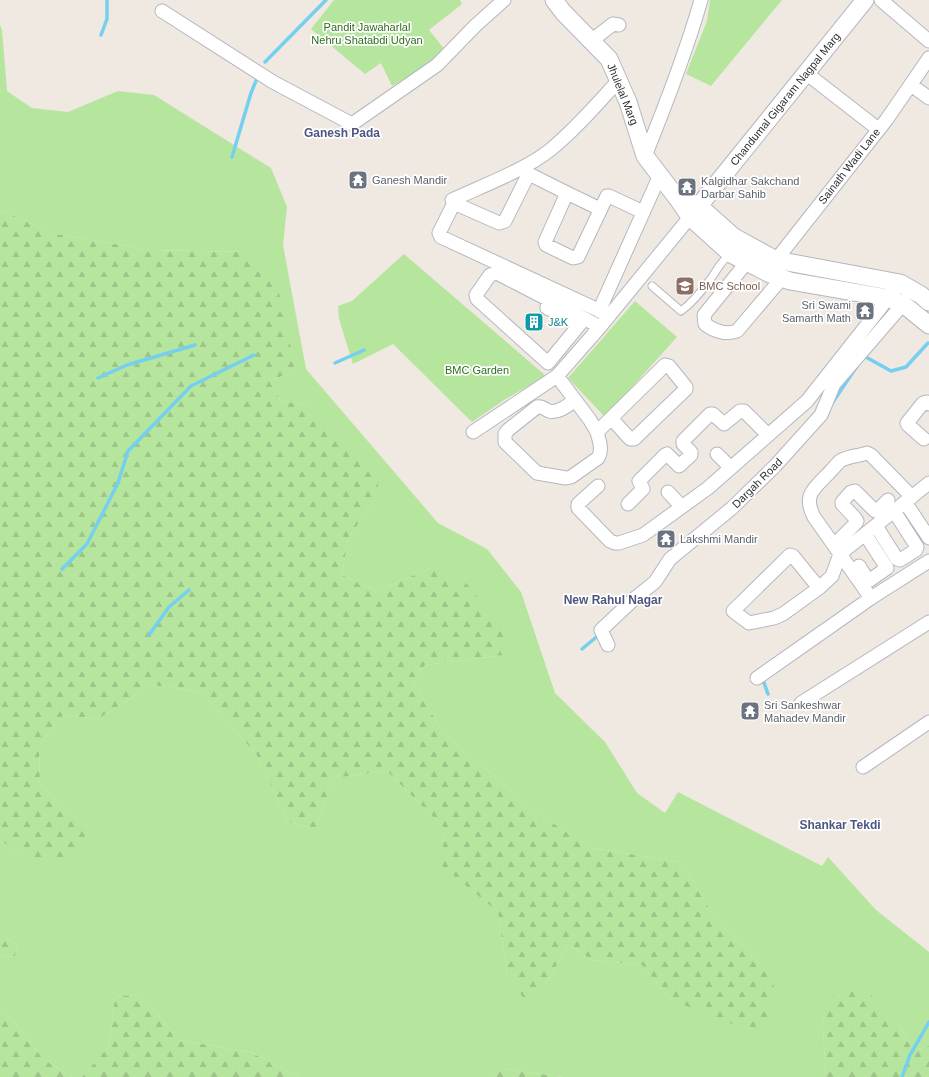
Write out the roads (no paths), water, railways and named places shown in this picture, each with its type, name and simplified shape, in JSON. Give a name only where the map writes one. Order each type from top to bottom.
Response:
[{"type":"street","points":[[162,11],[273,82],[352,124],[437,65],[476,25],[504,0]]},
{"type":"street","name":"Jhulelal Marg","points":[[554,0],[563,12],[609,59],[628,102],[645,156],[677,198],[694,212]]},
{"type":"street","points":[[645,156],[676,80],[692,34],[701,0]]},
{"type":"street","name":"Chandumal Gigaram Nagpal Marg","points":[[694,212],[865,0]]},
{"type":"street","points":[[881,0],[929,40]]},
{"type":"street","points":[[591,41],[614,24],[619,25]]},
{"type":"street","name":"Sainath Wadi Lane","points":[[747,262],[704,315],[705,324],[712,330],[730,333],[737,331],[776,271],[929,58]]},
{"type":"street","points":[[806,73],[878,129]]},
{"type":"street","points":[[452,200],[525,166],[550,150],[578,124],[619,80]]},
{"type":"street","points":[[911,85],[929,98]]},
{"type":"street","points":[[600,209],[531,175],[528,175],[505,222],[500,223],[454,204],[439,233],[440,235],[604,313]]},
{"type":"street","points":[[473,432],[557,376],[600,326],[643,212],[660,175]]},
{"type":"street","points":[[566,193],[545,242],[546,245],[573,258],[578,257],[600,209],[608,196],[643,212]]},
{"type":"street","points":[[604,313],[694,212],[734,237],[736,247],[747,262],[776,271],[900,283],[929,302]]},
{"type":"street","points":[[736,247],[790,281],[896,301],[929,325]]},
{"type":"street","points":[[549,300],[547,308],[580,324],[548,363],[477,299],[476,295],[492,273],[497,273],[600,326]]},
{"type":"street","points":[[489,277],[531,299]]},
{"type":"street","points":[[598,486],[578,504],[578,507],[610,541],[619,543],[642,535],[708,488],[806,401],[816,383],[896,301],[900,283]]},
{"type":"street","name":"Dargah Road","points":[[608,645],[601,630],[635,598],[655,582],[670,559],[732,508],[775,466],[821,415],[834,384],[896,301]]},
{"type":"street","points":[[597,432],[611,418],[665,365],[669,366],[686,387],[686,389],[634,439],[630,439],[611,418]]},
{"type":"street","points":[[557,376],[575,400],[590,420],[597,432],[601,453],[598,458],[572,477],[566,478],[536,474],[506,442],[505,434],[537,407],[543,407],[552,412],[560,410],[575,400]]},
{"type":"street","points":[[924,439],[907,423],[923,403],[927,402],[929,404]]},
{"type":"street","points":[[628,504],[643,489],[639,481],[665,455],[667,454],[679,466],[691,455],[692,452],[683,443],[710,414],[713,414],[724,424],[740,411],[744,411],[768,435]]},
{"type":"street","points":[[865,534],[887,567],[886,570],[870,580],[867,579],[840,549],[814,517],[808,500],[811,491],[840,461],[867,453],[871,455],[909,499],[929,538]]},
{"type":"street","points":[[716,454],[731,468]]},
{"type":"street","points":[[819,588],[793,556],[790,555],[733,611],[749,623],[774,618],[783,614],[819,588],[832,576],[840,549],[857,521],[842,504],[851,492],[855,491],[875,511],[877,511],[909,499],[927,489]]},
{"type":"street","points":[[668,492],[682,507]]},
{"type":"street","points":[[840,549],[876,526],[891,506]]},
{"type":"street","points":[[876,526],[897,559],[900,560],[916,550],[917,547],[891,506]]},
{"type":"street","points":[[840,549],[871,598]]},
{"type":"street","points":[[757,678],[871,598],[929,561]]},
{"type":"street","points":[[801,703],[929,622]]},
{"type":"street","points":[[863,766],[929,722]]},
{"type":"lane","points":[[652,286],[681,312],[691,303],[710,280],[724,259],[736,247]]},
{"type":"waterway","points":[[101,35],[107,19],[107,0]]},
{"type":"waterway","points":[[265,62],[326,0]]},
{"type":"waterway","points":[[232,157],[251,93],[258,76]]},
{"type":"waterway","points":[[863,358],[864,356],[891,371],[906,367],[928,343]]},
{"type":"waterway","points":[[98,378],[127,365],[195,345]]},
{"type":"waterway","points":[[335,363],[364,350]]},
{"type":"waterway","points":[[62,569],[87,544],[118,483],[128,451],[191,386],[254,355]]},
{"type":"waterway","points":[[833,402],[857,366]]},
{"type":"waterway","points":[[149,635],[169,607],[189,590]]},
{"type":"waterway","points":[[582,649],[600,634]]},
{"type":"waterway","points":[[764,678],[763,680],[768,694]]},
{"type":"waterway","points":[[902,1077],[910,1055],[929,1022]]},
{"type":"place","name":"Ganesh Mandir","points":[[358,180]]},
{"type":"place","name":"Kalgidhar Sakchand Darbar Sahib","points":[[687,187]]},
{"type":"place","name":"BMC School","points":[[685,286]]},
{"type":"place","name":"Sri Swami Samarth Math","points":[[865,311]]},
{"type":"place","name":"J&K","points":[[534,322]]},
{"type":"place","name":"Lakshmi Mandir","points":[[666,539]]},
{"type":"place","name":"Sri Sankeshwar Mahadev Mandir","points":[[750,711]]},
{"type":"district","name":"Ganesh Pada","points":[[342,133]]},
{"type":"district","name":"New Rahul Nagar","points":[[613,600]]},
{"type":"district","name":"Shankar Tekdi","points":[[840,825]]},
{"type":"park label","name":"Pandit Jawaharlal Nehru Shatabdi Udyan","points":[[367,33]]},
{"type":"park label","name":"BMC Garden","points":[[477,370]]}]
